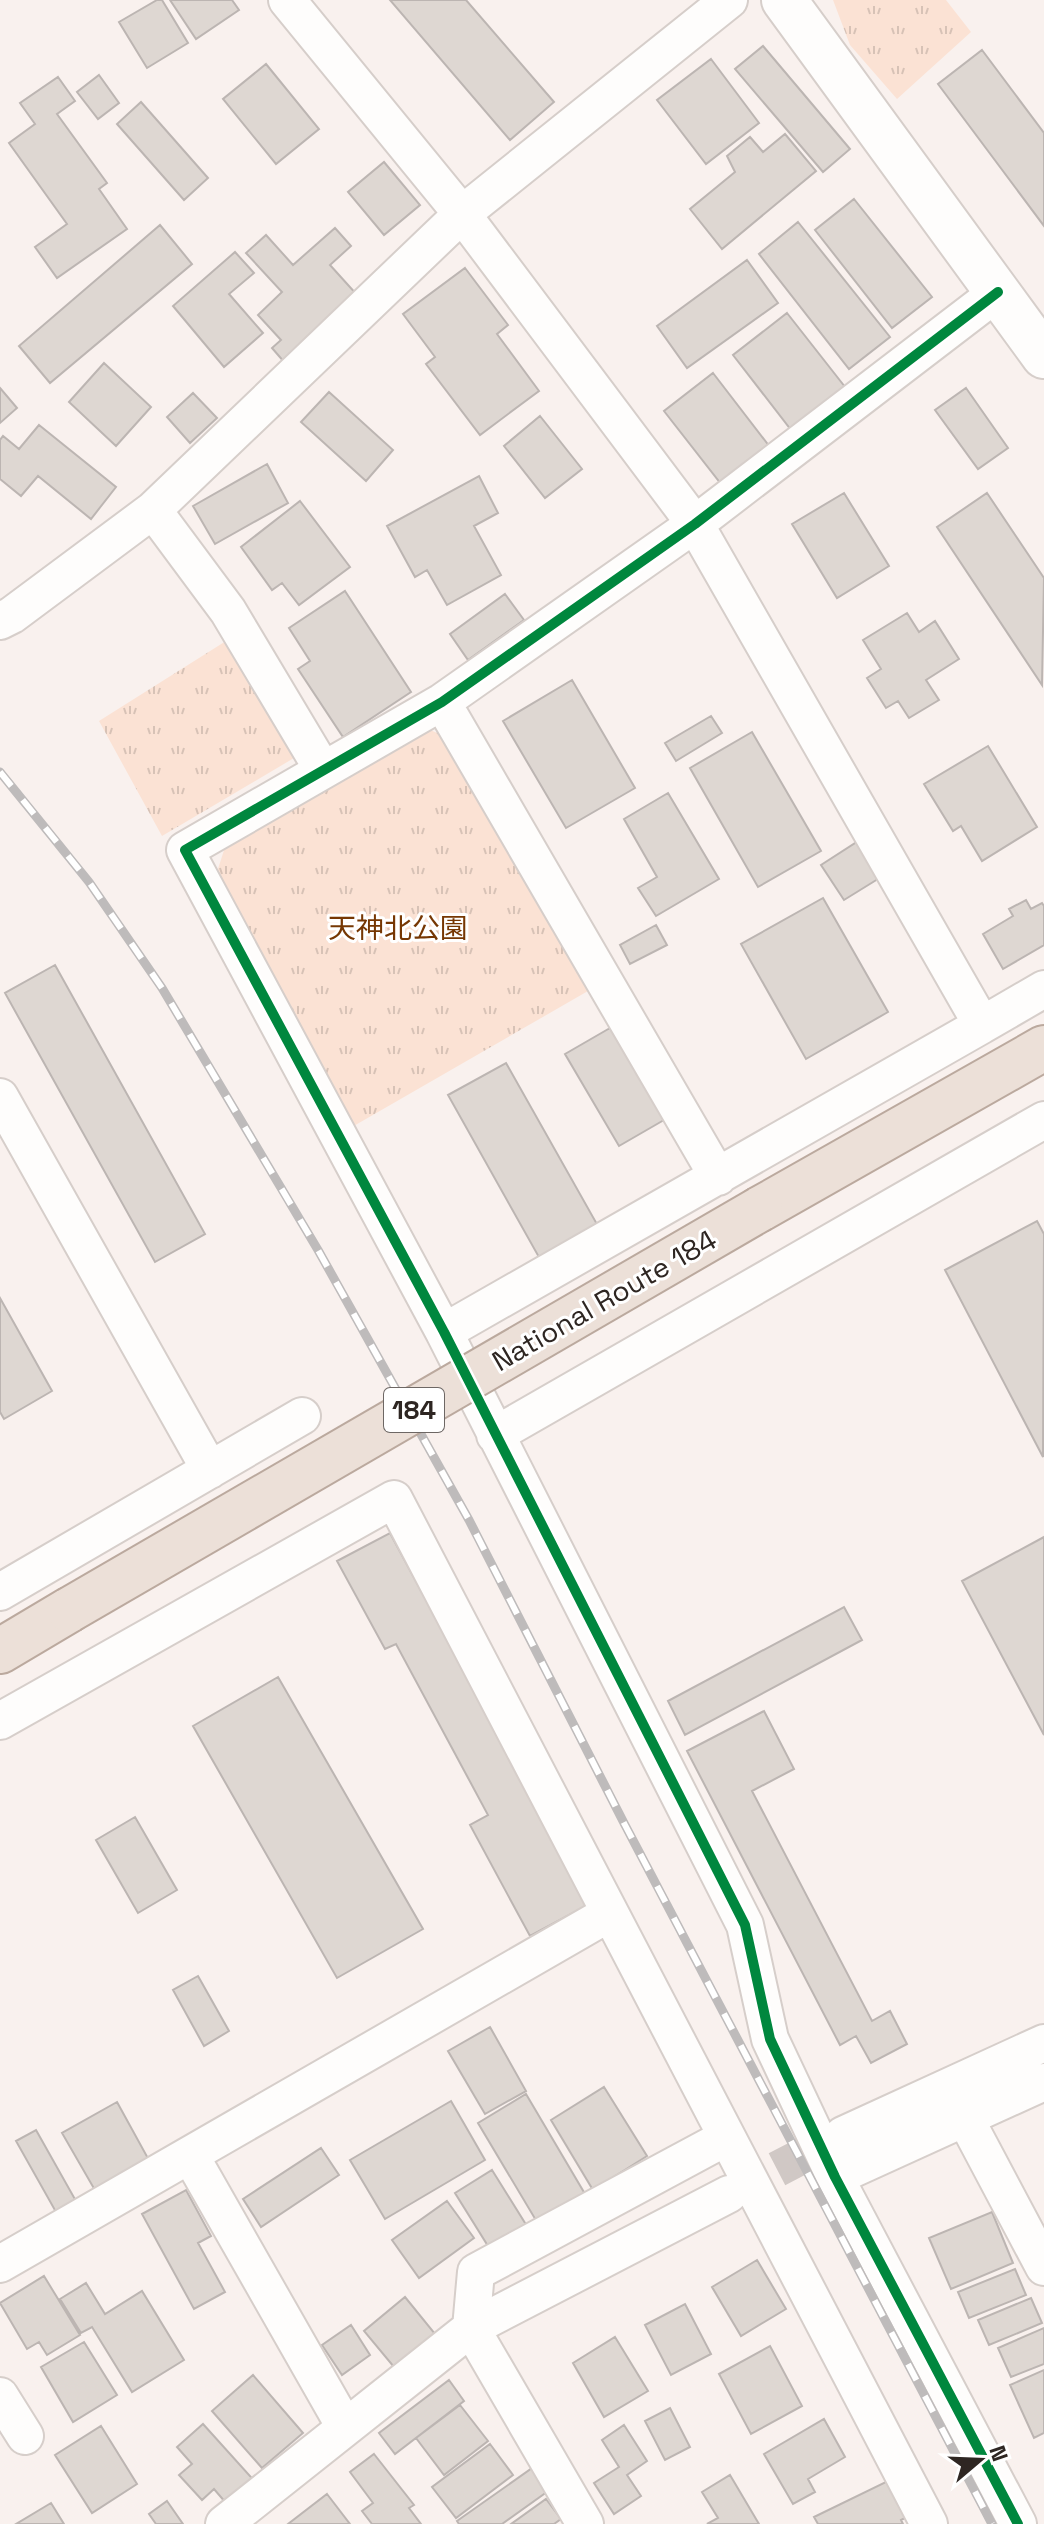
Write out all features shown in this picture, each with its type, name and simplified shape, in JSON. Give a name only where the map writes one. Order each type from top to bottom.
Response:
[{"type":"highway","name":"National Route 184","points":[[0,1651],[760,1209],[1044,1048]]},
{"type":"street","points":[[287,0],[462,214],[695,524],[982,1025]]},
{"type":"street","points":[[4,610],[153,510],[462,214],[729,0]]},
{"type":"street","points":[[784,0],[1044,356]]},
{"type":"street","points":[[998,292],[695,524],[442,702],[185,850],[444,1332],[745,1925],[770,2039],[835,2177],[1018,2524]]},
{"type":"street","points":[[153,510],[228,611],[323,770]]},
{"type":"street","points":[[442,702],[718,1177]]},
{"type":"street","points":[[444,1332],[1044,989]]},
{"type":"street","points":[[0,1097],[210,1470]]},
{"type":"street","points":[[495,1435],[1043,1124]]},
{"type":"street","points":[[0,1592],[302,1416]]},
{"type":"street","points":[[0,1721],[394,1499],[929,2524]]},
{"type":"street","points":[[0,2264],[610,1913]]},
{"type":"street","points":[[843,2135],[1044,2043]]},
{"type":"street","points":[[835,2177],[1044,2082]]},
{"type":"street","points":[[965,2118],[1044,2267]]},
{"type":"street","points":[[585,2524],[471,2328],[476,2272],[727,2137]]},
{"type":"street","points":[[190,2155],[345,2427]]},
{"type":"street","points":[[229,2522],[471,2328],[729,2194]]},
{"type":"street","points":[[0,2396],[25,2436]]},
{"type":"green space","points":[[833,0],[946,0],[971,32],[897,99],[850,45]]},
{"type":"green space","points":[[226,641],[294,758],[162,836],[99,721]]},
{"type":"green space","name":"天神北公園","points":[[430,730],[447,737],[588,991],[352,1127],[216,875],[227,841]]},
{"type":"building","points":[[162,0],[188,43],[147,68],[119,22]]},
{"type":"building","points":[[170,0],[232,0],[239,10],[196,39]]},
{"type":"building","points":[[390,0],[466,0],[554,102],[510,140]]},
{"type":"building","points":[[763,46],[850,149],[823,172],[735,69]]},
{"type":"building","points":[[982,50],[1044,133],[1044,226],[938,84]]},
{"type":"building","points":[[711,59],[759,123],[706,164],[657,100]]},
{"type":"building","points":[[266,64],[319,129],[276,164],[223,99]]},
{"type":"building","points":[[99,75],[119,103],[98,119],[77,92]]},
{"type":"building","points":[[58,77],[75,101],[57,114],[107,183],[99,189],[127,229],[57,278],[35,247],[67,224],[9,143],[35,124],[20,103]]},
{"type":"building","points":[[141,102],[208,178],[184,200],[117,124]]},
{"type":"building","points":[[785,134],[816,171],[722,249],[690,209],[735,172],[727,156],[750,137],[763,152]]},
{"type":"building","points":[[384,162],[420,205],[384,235],[348,192]]},
{"type":"building","points":[[854,199],[932,297],[892,328],[815,230]]},
{"type":"building","points":[[798,222],[890,337],[849,369],[759,254]]},
{"type":"building","points":[[160,225],[192,264],[50,383],[19,346]]},
{"type":"building","points":[[335,228],[351,246],[330,265],[358,296],[285,363],[272,348],[281,340],[258,315],[282,292],[246,253],[266,235],[293,265]]},
{"type":"building","points":[[235,252],[254,273],[229,294],[263,333],[224,367],[173,306]]},
{"type":"building","points":[[747,260],[778,303],[687,368],[657,326]]},
{"type":"building","points":[[465,268],[508,325],[497,334],[539,391],[480,435],[426,364],[435,357],[403,314]]},
{"type":"building","points":[[787,313],[849,392],[795,435],[733,355]]},
{"type":"building","points":[[104,363],[151,407],[116,446],[69,402]]},
{"type":"building","points":[[713,373],[773,451],[725,489],[664,411]]},
{"type":"building","points":[[0,388],[17,408],[0,423]]},
{"type":"building","points":[[966,388],[1008,448],[978,469],[935,410]]},
{"type":"building","points":[[329,392],[393,450],[366,481],[301,422]]},
{"type":"building","points":[[193,393],[217,418],[190,443],[167,417]]},
{"type":"building","points":[[540,416],[582,469],[545,498],[504,446]]},
{"type":"building","points":[[39,425],[116,487],[91,519],[38,476],[21,496],[0,479],[0,440],[3,436],[19,449]]},
{"type":"building","points":[[267,464],[288,503],[215,544],[193,506]]},
{"type":"building","points":[[479,476],[498,513],[474,526],[501,575],[447,605],[427,570],[415,577],[387,526]]},
{"type":"building","points":[[844,493],[889,566],[837,598],[792,524]]},
{"type":"building","points":[[987,493],[1044,578],[1042,685],[937,527]]},
{"type":"building","points":[[300,501],[350,567],[299,605],[282,583],[272,590],[241,547]]},
{"type":"building","points":[[345,591],[411,692],[343,737],[298,669],[310,661],[289,628]]},
{"type":"building","points":[[505,594],[524,620],[468,660],[450,634]]},
{"type":"building","points":[[907,613],[919,632],[935,621],[959,659],[926,680],[939,700],[909,718],[898,701],[886,708],[867,678],[881,669],[863,640]]},
{"type":"building","points":[[572,680],[635,788],[566,828],[503,721]]},
{"type":"building","points":[[711,716],[722,733],[676,761],[665,743]]},
{"type":"building","points":[[752,732],[821,851],[758,887],[690,768]]},
{"type":"building","points":[[988,746],[1037,827],[982,861],[961,826],[953,831],[924,784]]},
{"type":"building","points":[[668,793],[719,879],[656,916],[638,888],[657,877],[624,819]]},
{"type":"building","points":[[863,838],[886,874],[844,900],[821,865]]},
{"type":"building","points":[[823,898],[888,1012],[806,1059],[741,944]]},
{"type":"building","points":[[1026,900],[1031,909],[1042,903],[1044,906],[1044,945],[1003,969],[983,934],[1013,916],[1009,909]]},
{"type":"building","points":[[656,925],[667,945],[630,964],[620,945]]},
{"type":"building","points":[[55,965],[205,1234],[155,1262],[5,993]]},
{"type":"building","points":[[610,1028],[664,1120],[619,1146],[565,1054]]},
{"type":"building","points":[[506,1063],[598,1226],[540,1259],[448,1095]]},
{"type":"building","points":[[1037,1221],[1044,1234],[1043,1457],[945,1270]]},
{"type":"building","points":[[0,1298],[52,1391],[4,1419],[0,1412]]},
{"type":"building","points":[[390,1533],[590,1904],[530,1936],[470,1825],[488,1815],[396,1644],[385,1649],[337,1561]]},
{"type":"building","points":[[1044,1537],[1044,1735],[962,1581]]},
{"type":"building","points":[[844,1607],[862,1640],[685,1735],[668,1701]]},
{"type":"building","points":[[278,1677],[423,1929],[337,1978],[193,1726]]},
{"type":"building","points":[[764,1711],[794,1769],[752,1791],[872,2021],[890,2011],[907,2044],[871,2063],[856,2036],[840,2045],[687,1751]]},
{"type":"building","points":[[135,1817],[177,1890],[138,1913],[96,1840]]},
{"type":"building","points":[[198,1976],[229,2031],[204,2046],[173,1990]]},
{"type":"building","points":[[490,2027],[526,2091],[485,2114],[448,2051]]},
{"type":"building","points":[[604,2087],[647,2156],[593,2190],[551,2120]]},
{"type":"building","points":[[526,2094],[585,2194],[537,2222],[478,2123]]},
{"type":"building","points":[[451,2101],[485,2160],[385,2219],[350,2160]]},
{"type":"building","points":[[117,2102],[150,2162],[96,2192],[62,2133]]},
{"type":"building","points":[[36,2130],[76,2201],[56,2212],[16,2141]]},
{"type":"building","points":[[321,2148],[339,2175],[261,2227],[243,2199]]},
{"type":"building","points":[[492,2170],[530,2231],[493,2254],[455,2193]]},
{"type":"building","points":[[186,2190],[211,2236],[198,2243],[225,2292],[194,2309],[142,2214]]},
{"type":"building","points":[[447,2201],[474,2238],[419,2278],[392,2240]]},
{"type":"building","points":[[992,2212],[1013,2263],[951,2289],[929,2238]]},
{"type":"building","points":[[757,2260],[786,2309],[741,2336],[712,2287]]},
{"type":"building","points":[[1015,2269],[1026,2295],[969,2318],[958,2292]]},
{"type":"building","points":[[44,2276],[80,2335],[47,2355],[39,2342],[27,2349],[0,2303]]},
{"type":"building","points":[[86,2283],[105,2314],[142,2291],[184,2360],[132,2392],[92,2327],[81,2333],[60,2299]]},
{"type":"building","points":[[405,2297],[440,2340],[399,2373],[364,2331]]},
{"type":"building","points":[[1031,2298],[1042,2323],[989,2345],[978,2320]]},
{"type":"building","points":[[685,2304],[711,2354],[671,2375],[645,2325]]},
{"type":"building","points":[[351,2325],[370,2355],[342,2375],[322,2345]]},
{"type":"building","points":[[1044,2328],[1044,2364],[1011,2377],[998,2348]]},
{"type":"building","points":[[615,2337],[648,2391],[604,2417],[573,2363]]},
{"type":"building","points":[[84,2342],[117,2395],[73,2422],[41,2367]]},
{"type":"building","points":[[770,2346],[802,2406],[751,2434],[719,2374]]},
{"type":"building","points":[[1044,2370],[1044,2433],[1034,2438],[1010,2385]]},
{"type":"building","points":[[253,2375],[303,2433],[262,2468],[212,2411]]},
{"type":"building","points":[[449,2380],[464,2401],[395,2454],[379,2433]]},
{"type":"building","points":[[460,2405],[488,2441],[444,2475],[416,2438]]},
{"type":"building","points":[[670,2408],[690,2447],[665,2460],[645,2421]]},
{"type":"building","points":[[824,2419],[845,2457],[808,2479],[815,2492],[793,2504],[764,2454]]},
{"type":"building","points":[[203,2424],[259,2486],[232,2510],[214,2489],[202,2500],[179,2475],[192,2464],[177,2447]]},
{"type":"building","points":[[624,2425],[647,2461],[627,2475],[641,2496],[614,2514],[594,2483],[619,2467],[602,2440]]},
{"type":"building","points":[[101,2426],[137,2484],[92,2513],[55,2455]]},
{"type":"building","points":[[490,2444],[513,2475],[456,2518],[432,2487]]},
{"type":"building","points":[[374,2454],[414,2505],[409,2508],[421,2524],[372,2524],[362,2511],[373,2503],[350,2472]]},
{"type":"building","points":[[535,2466],[551,2489],[502,2524],[459,2524],[457,2521]]},
{"type":"building","points":[[730,2475],[759,2524],[707,2524],[718,2518],[702,2492]]},
{"type":"building","points":[[894,2478],[911,2515],[901,2520],[903,2524],[818,2524],[814,2517]]},
{"type":"building","points":[[327,2494],[350,2524],[288,2524]]},
{"type":"building","points":[[546,2499],[561,2519],[554,2524],[511,2524]]},
{"type":"building","points":[[167,2501],[183,2524],[156,2524],[149,2514]]},
{"type":"building","points":[[51,2503],[64,2524],[16,2524]]},
{"type":"tunnel","points":[[729,2194],[843,2135]]},
{"type":"railway","points":[[0,772],[89,882],[162,988],[318,1250],[469,1520],[625,1825],[992,2524]]},
{"type":"cycle path","points":[[998,292],[695,524],[442,702],[185,850],[444,1332],[745,1925],[770,2039],[835,2177],[1018,2524]]}]
